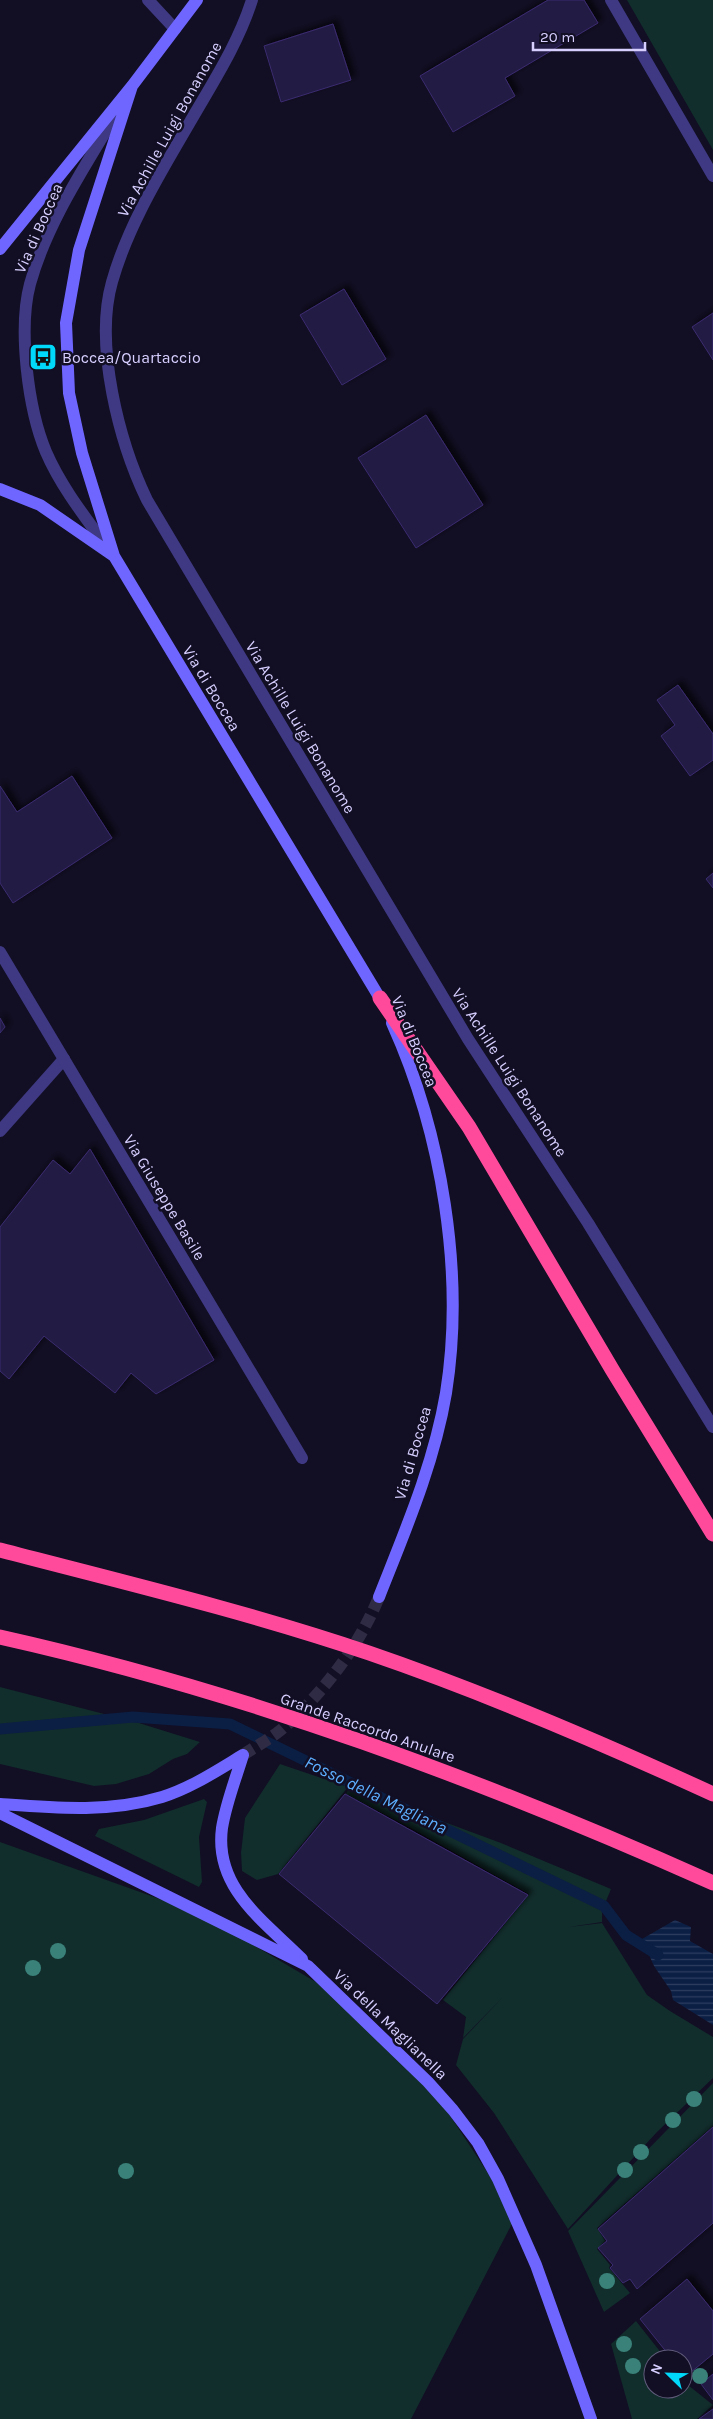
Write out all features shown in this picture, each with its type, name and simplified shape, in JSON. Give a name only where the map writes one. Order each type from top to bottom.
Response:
[{"type":"highway","points":[[380,998],[468,1127],[628,1396],[713,1534]]},
{"type":"highway","points":[[0,1550],[244,1615],[368,1653],[464,1688],[604,1743],[713,1794]]},
{"type":"highway","name":"Grande Raccordo Anulare","points":[[0,1637],[221,1696],[354,1738],[465,1778],[593,1829],[713,1883]]},
{"type":"main road","name":"Via di Boccea","points":[[0,249],[132,86],[197,0]]},
{"type":"main road","name":"Via di Boccea","points":[[132,86],[79,250],[66,323],[67,367],[71,403],[82,453],[114,556],[380,998],[409,1064],[430,1134],[441,1189],[448,1240],[452,1306],[450,1357],[445,1394],[435,1439],[402,1540],[379,1598]]},
{"type":"main road","name":"Via di Boccea","points":[[0,489],[40,505],[114,556]]},
{"type":"main road","points":[[0,1804],[55,1808],[121,1806],[163,1796],[181,1789],[243,1754],[222,1828],[223,1862],[233,1888],[308,1966]]},
{"type":"main road","name":"Via della Maglianella","points":[[0,1813],[308,1966],[428,2082],[453,2110],[478,2143],[512,2208],[536,2265],[591,2419]]},
{"type":"street","points":[[148,0],[175,29]]},
{"type":"street","name":"Via Achille Luigi Bonanome","points":[[252,0],[231,52],[165,164],[136,221],[112,283],[108,303],[107,343],[121,434],[147,500],[437,988],[588,1223],[713,1428]]},
{"type":"street","points":[[611,0],[713,176]]},
{"type":"street","name":"Via di Boccea","points":[[114,556],[68,491],[47,453],[38,430],[28,376],[26,315],[30,285],[48,236],[132,86]]},
{"type":"street","name":"Via Giuseppe Basile","points":[[0,952],[302,1458]]},
{"type":"street","points":[[0,1131],[64,1058]]},
{"type":"green space","points":[[627,0],[713,0],[713,150]]},
{"type":"green space","points":[[0,1687],[139,1723],[200,1742],[187,1754],[173,1759],[149,1774],[116,1784],[94,1786],[0,1764]]},
{"type":"green space","points":[[280,1764],[348,1787],[278,1874],[257,1880],[242,1871],[241,1853],[245,1818]]},
{"type":"green space","points":[[350,1787],[501,1843],[611,1889],[602,1911],[602,1922],[569,1927],[602,1923],[647,1995],[713,2037],[713,2078],[657,2132],[568,2229],[494,2113],[456,2065],[463,2039],[504,1996],[463,2038],[466,2017],[443,2000],[529,1894],[346,1794]]},
{"type":"green space","points":[[204,1799],[207,1802],[199,1837],[202,1882],[199,1887],[95,1836],[99,1829],[144,1820]]},
{"type":"green space","points":[[0,1842],[199,1913],[338,1995],[428,2082],[516,2216],[411,2419],[0,2419]]},
{"type":"green space","points":[[713,2083],[713,2126],[597,2228],[605,2241],[597,2249],[610,2265],[609,2268],[630,2293],[604,2312],[568,2231]]},
{"type":"green space","points":[[636,2321],[658,2349],[643,2349],[643,2399],[693,2399],[693,2389],[713,2405],[697,2419],[632,2419],[611,2344]]},
{"type":"water","points":[[675,1920],[691,1927],[690,1941],[713,1954],[713,2025],[673,2000],[671,1991],[654,1966],[642,1939]]},
{"type":"building","points":[[548,0],[584,0],[598,23],[505,78],[515,96],[453,132],[420,76]]},
{"type":"building","points":[[333,24],[351,80],[281,102],[264,46]]},
{"type":"building","points":[[344,289],[386,359],[342,385],[300,315]]},
{"type":"building","points":[[713,313],[713,360],[692,327]]},
{"type":"building","points":[[426,415],[483,505],[416,548],[358,458]]},
{"type":"building","points":[[678,685],[713,734],[713,760],[690,776],[661,736],[675,725],[657,700]]},
{"type":"building","points":[[72,776],[112,838],[13,903],[0,883],[0,786],[17,812]]},
{"type":"building","points":[[713,873],[713,888],[706,879]]},
{"type":"building","points":[[0,1018],[5,1027],[0,1033]]},
{"type":"building","points":[[90,1149],[214,1360],[156,1394],[131,1373],[115,1393],[44,1336],[9,1379],[0,1371],[0,1227],[53,1160],[70,1174]]},
{"type":"building","points":[[345,1794],[528,1895],[437,2004],[279,1874]]},
{"type":"building","points":[[713,2127],[713,2223],[637,2289],[630,2279],[623,2283],[610,2268],[613,2265],[598,2248],[607,2241],[598,2229]]},
{"type":"building","points":[[687,2279],[713,2311],[713,2354],[693,2370],[693,2349],[664,2349],[640,2319]]},
{"type":"building","points":[[713,2374],[713,2400],[701,2384]]},
{"type":"building","points":[[713,2409],[713,2419],[699,2419]]},
{"type":"waterway","name":"Fosso della Magliana","points":[[0,1729],[133,1717],[230,1724],[604,1906],[626,1935],[658,1955]]},
{"type":"tunnel","points":[[243,1755],[282,1729],[325,1685],[350,1652],[379,1597]]},
{"type":"place","name":"Boccea/Quartaccio","points":[[43,357]]}]
